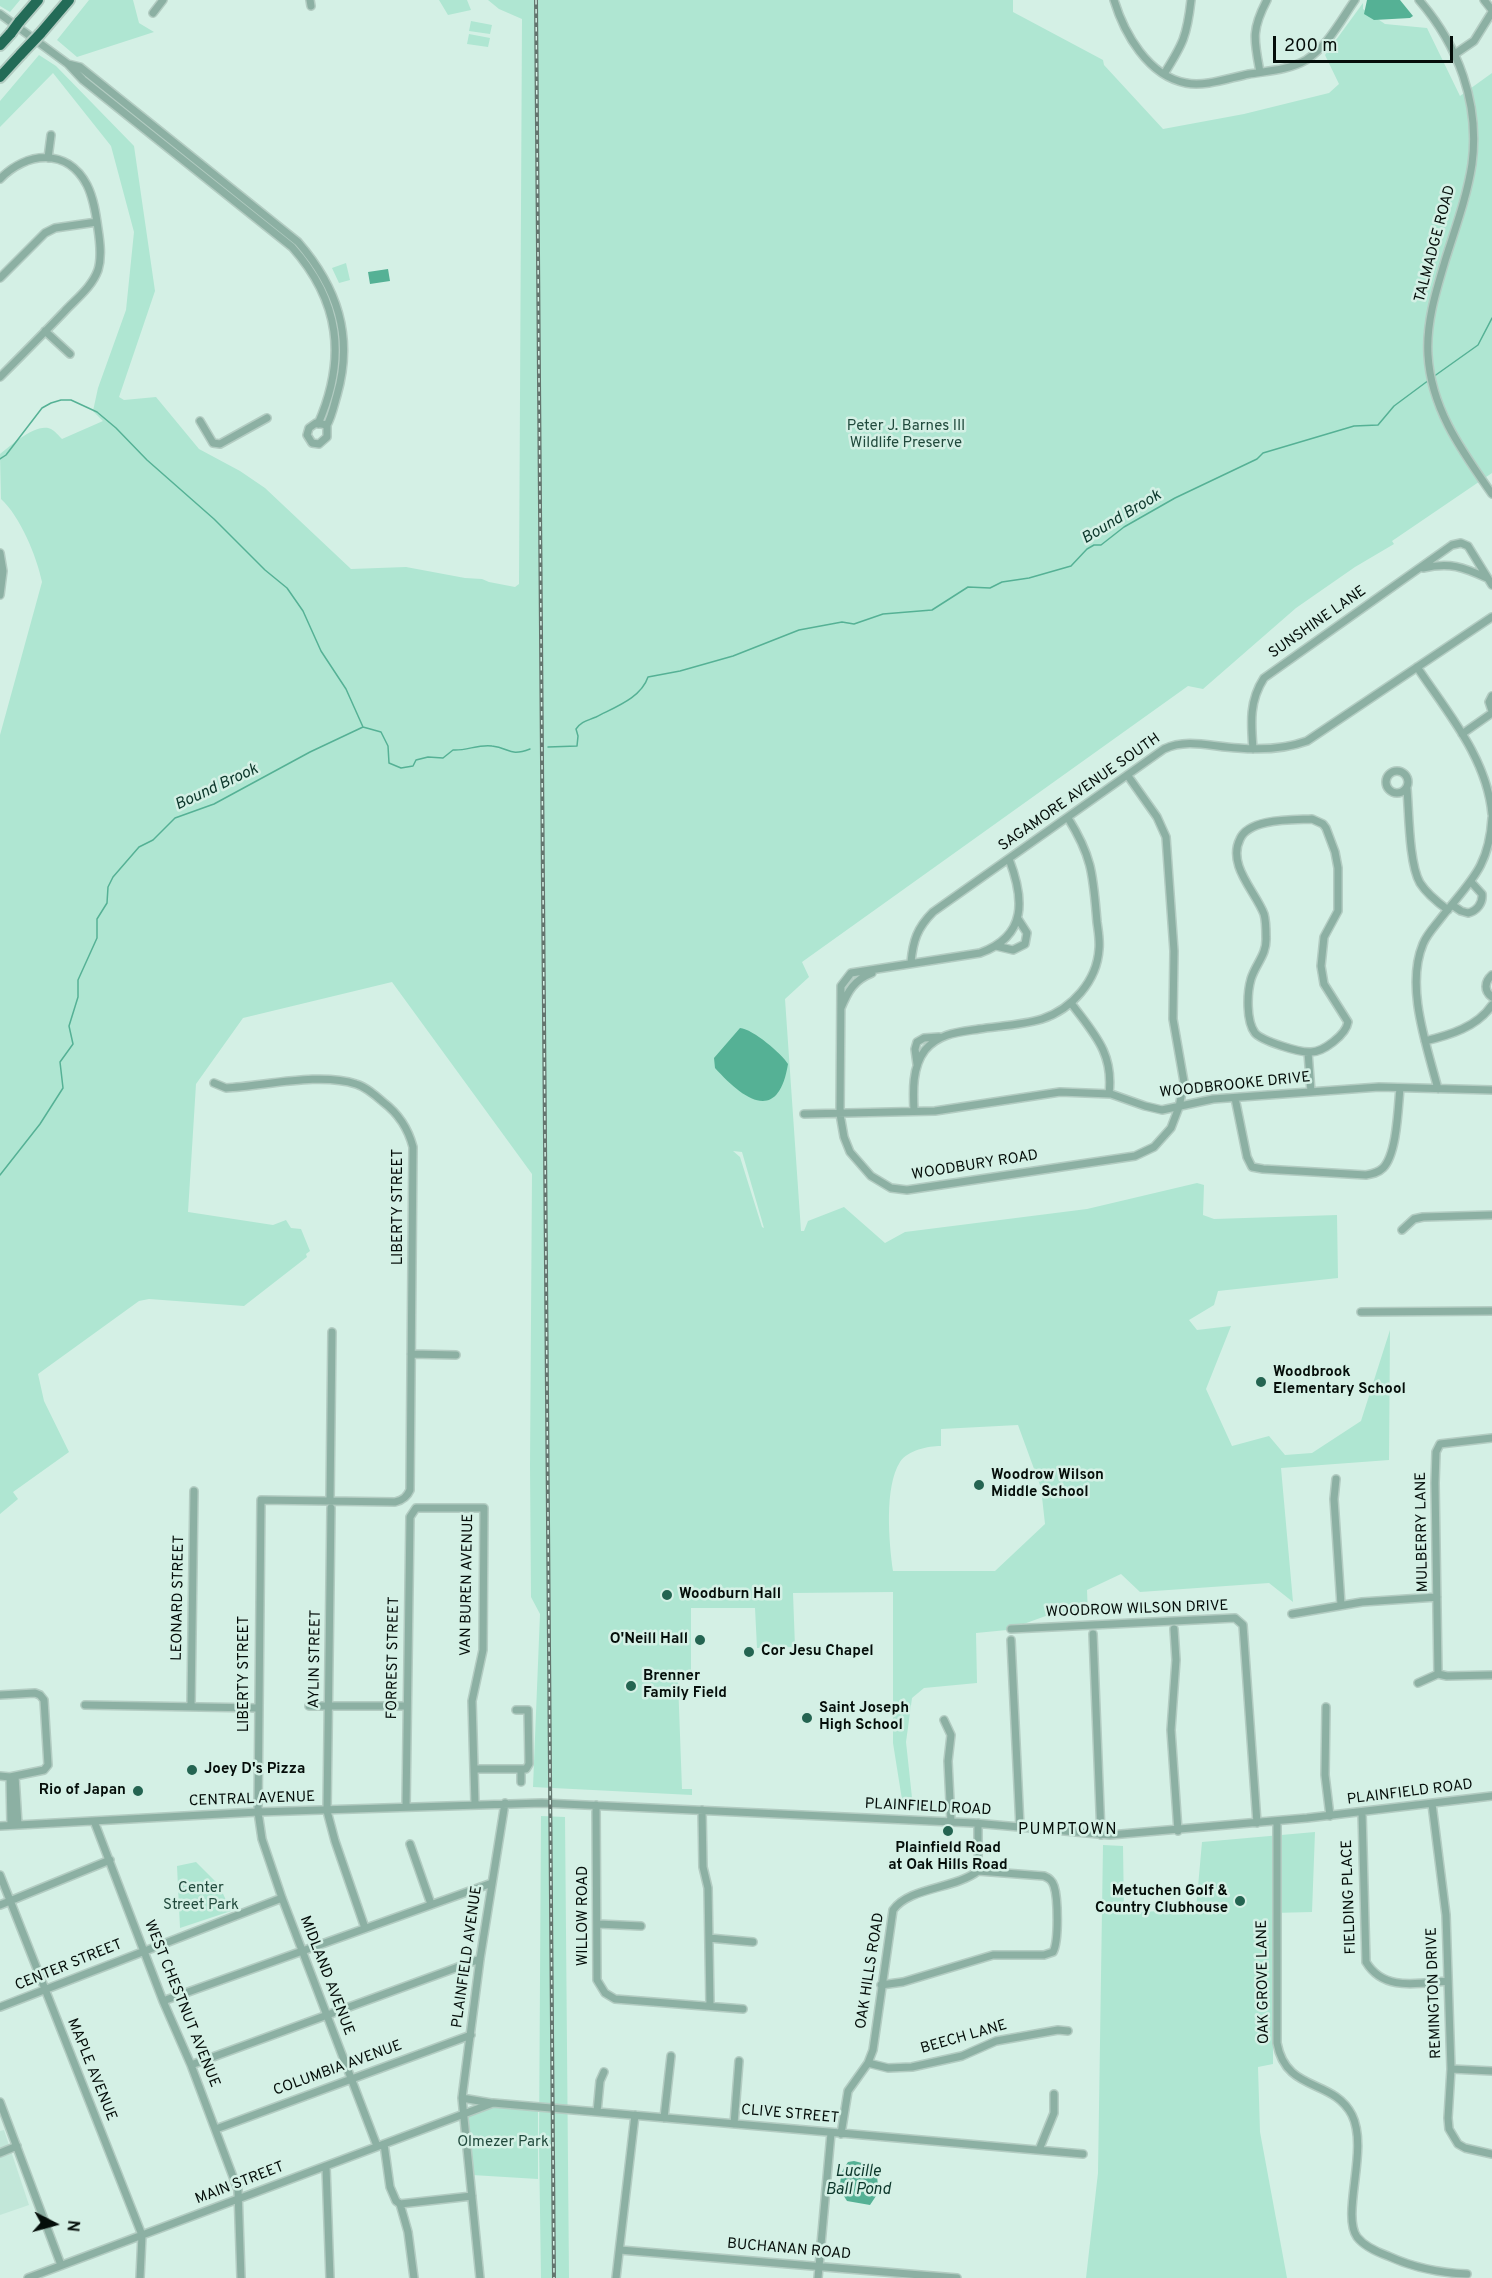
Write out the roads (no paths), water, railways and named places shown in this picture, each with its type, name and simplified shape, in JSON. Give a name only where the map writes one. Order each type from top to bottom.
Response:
[{"type":"highway","points":[[0,45],[38,0]]},
{"type":"highway","points":[[0,77],[69,0]]},
{"type":"highway","points":[[0,88],[12,74],[12,64]]},
{"type":"street","points":[[153,13],[163,0]]},
{"type":"street","points":[[1114,0],[1134,44],[1154,67],[1186,83],[1198,84],[1292,67],[1308,59],[1320,48],[1355,0]]},
{"type":"street","points":[[1164,74],[1183,44],[1191,0]]},
{"type":"street","points":[[1260,72],[1254,36],[1259,14],[1267,0]]},
{"type":"street","name":"TALMADGE ROAD","points":[[1419,0],[1455,54],[1471,103],[1472,164],[1430,320],[1428,354],[1430,371],[1439,407],[1456,439],[1492,494]]},
{"type":"street","points":[[1455,54],[1474,41],[1492,11],[1484,0]]},
{"type":"street","points":[[0,14],[68,64],[83,80],[295,244],[326,298],[334,327],[335,370],[330,395],[318,424]]},
{"type":"street","points":[[68,64],[80,67],[295,244],[323,274],[333,295],[342,326],[344,352],[342,378],[327,425],[327,437],[323,442],[316,444],[308,439],[307,432],[310,426],[327,425]]},
{"type":"street","points":[[48,158],[51,135]]},
{"type":"street","points":[[0,179],[20,162],[32,159],[48,158],[72,167],[83,178],[93,199],[100,258],[91,284],[0,377]]},
{"type":"street","points":[[0,278],[45,233],[56,228],[97,222]]},
{"type":"street","points":[[45,331],[70,354]]},
{"type":"street","points":[[200,421],[213,443],[220,444],[267,418]]},
{"type":"street","name":"SUNSHINE LANE","points":[[1253,749],[1252,704],[1264,678],[1452,545],[1461,543],[1468,546],[1490,582]]},
{"type":"street","points":[[0,553],[3,572],[0,595]]},
{"type":"street","name":"SUNSHINE LANE","points":[[1418,569],[1440,564],[1453,565],[1490,582]]},
{"type":"street","name":"SAGAMORE AVENUE SOUTH","points":[[911,962],[915,934],[933,912],[1164,749],[1174,745],[1201,744],[1253,749],[1292,746],[1307,741],[1492,617]]},
{"type":"street","points":[[1417,668],[1462,734],[1487,783],[1492,816],[1488,848],[1472,883],[1450,907],[1422,945],[1419,961],[1418,1005],[1438,1089]]},
{"type":"street","points":[[1462,734],[1492,712],[1489,702],[1492,696]]},
{"type":"street","name":"WOODBURY ROAD","points":[[911,962],[882,968],[861,978],[854,983],[840,1010],[840,1114],[847,1144],[860,1165],[880,1183],[898,1190],[907,1190],[1136,1156],[1147,1152],[1171,1128],[1179,1107],[1184,1082],[1173,1019],[1174,951],[1166,837],[1157,817],[1128,776]]},
{"type":"street","points":[[1407,789],[1414,868],[1420,883],[1432,898],[1468,913],[1477,908],[1483,897],[1481,891],[1472,883]]},
{"type":"street","points":[[915,1112],[914,1085],[917,1065],[915,1048],[917,1042],[924,1038],[941,1037],[956,1032],[1040,1020],[1071,1004],[1086,987],[1100,948],[1090,861],[1083,842],[1068,818]]},
{"type":"street","points":[[1312,819],[1323,824],[1335,852],[1338,868],[1338,911],[1324,937],[1321,966],[1324,984],[1347,1018],[1347,1027],[1328,1045],[1308,1052],[1268,1041],[1257,1035],[1251,1025],[1249,1013],[1251,980],[1266,950],[1265,917],[1240,869],[1237,847],[1247,830],[1263,823],[1312,819]]},
{"type":"street","points":[[996,946],[1013,950],[1024,944],[1026,933],[1018,919],[1018,884],[1009,859]]},
{"type":"street","points":[[911,962],[980,953],[996,946],[1008,936],[1018,919]]},
{"type":"street","points":[[1492,975],[1485,986],[1492,997]]},
{"type":"street","points":[[1071,1004],[1102,1045],[1111,1077],[1109,1094]]},
{"type":"street","points":[[1425,1041],[1446,1036],[1471,1025],[1492,1005]]},
{"type":"street","points":[[917,1065],[926,1050],[941,1037]]},
{"type":"street","points":[[1308,1052],[1311,1092]]},
{"type":"street","name":"LIBERTY STREET","points":[[214,1083],[226,1088],[324,1079],[358,1084],[400,1117],[411,1138],[414,1157],[410,1490],[405,1498],[395,1502],[330,1504],[261,1500],[258,1812]]},
{"type":"street","name":"WOODBROOKE DRIVE","points":[[804,1114],[934,1111],[1060,1092],[1109,1094],[1162,1110],[1213,1099],[1379,1087],[1492,1090]]},
{"type":"street","points":[[1235,1098],[1247,1157],[1252,1167],[1366,1175],[1376,1173],[1384,1167],[1390,1156],[1400,1088]]},
{"type":"street","points":[[1402,1230],[1414,1219],[1423,1217],[1492,1215]]},
{"type":"street","points":[[1361,1312],[1492,1311]]},
{"type":"street","name":"AYLIN STREET","points":[[332,1332],[327,1811],[334,1841],[365,1928]]},
{"type":"street","points":[[411,1354],[456,1355]]},
{"type":"street","name":"MULBERRY LANE","points":[[1438,1674],[1436,1452],[1440,1444],[1492,1438]]},
{"type":"street","points":[[1336,1479],[1334,1499],[1341,1605]]},
{"type":"street","name":"LEONARD STREET","points":[[192,1705],[194,1491]]},
{"type":"street","name":"VAN BUREN AVENUE","points":[[413,1510],[416,1508],[484,1508],[483,1650],[472,1701],[475,1804]]},
{"type":"street","name":"FORREST STREET","points":[[406,1807],[410,1517],[413,1510]]},
{"type":"street","points":[[1292,1614],[1392,1598],[1437,1597]]},
{"type":"street","name":"WOODROW WILSON DRIVE","points":[[1011,1629],[1235,1618],[1243,1624],[1257,1823]]},
{"type":"street","points":[[1174,1629],[1176,1660],[1171,1730],[1178,1831]]},
{"type":"street","points":[[1093,1634],[1101,1835]]},
{"type":"street","points":[[1011,1640],[1020,1827]]},
{"type":"street","points":[[1418,1683],[1438,1674],[1447,1676],[1492,1675]]},
{"type":"street","points":[[0,1695],[35,1693],[44,1700],[48,1765],[44,1770],[13,1777],[0,1776]]},
{"type":"street","points":[[85,1705],[192,1705],[258,1708]]},
{"type":"street","points":[[309,1707],[408,1706]]},
{"type":"street","points":[[1326,1707],[1325,1775],[1330,1816]]},
{"type":"street","points":[[474,1769],[520,1769],[526,1768],[529,1764],[528,1710],[516,1710]]},
{"type":"street","points":[[944,1720],[951,1735],[948,1761],[951,1822]]},
{"type":"street","points":[[520,1769],[522,1782]]},
{"type":"street","points":[[13,1777],[14,1825]]},
{"type":"street","name":"PLAINFIELD ROAD","points":[[505,1803],[597,1805],[978,1823],[1101,1835],[1133,1835],[1330,1816],[1492,1796]]},
{"type":"street","name":"CENTRAL AVENUE","points":[[0,1826],[258,1812],[505,1803]]},
{"type":"street","name":"PLAINFIELD AVENUE","points":[[480,2278],[462,2098],[480,1959],[505,1803]]},
{"type":"street","name":"REMINGTON DRIVE","points":[[1431,1804],[1446,1916],[1451,2069],[1448,2118],[1453,2137],[1465,2148],[1492,2154]]},
{"type":"street","name":"WILLOW ROAD","points":[[597,1805],[597,1980],[605,1993],[615,1999],[744,2009]]},
{"type":"street","points":[[702,1810],[703,1867],[708,1887],[710,2005]]},
{"type":"street","name":"MIDLAND AVENUE","points":[[258,1812],[262,1839],[282,1898],[350,2079],[381,2145],[390,2187],[396,2201],[400,2204],[408,2232],[414,2278]]},
{"type":"street","name":"FIELDING PLACE","points":[[1362,1812],[1366,1962],[1374,1974],[1391,1983],[1448,1981]]},
{"type":"street","name":"WEST CHESTNUT AVENUE","points":[[94,1821],[238,2190],[241,2278]]},
{"type":"street","name":"OAK GROVE LANE","points":[[1277,1821],[1277,2043],[1279,2056],[1288,2070],[1334,2095],[1352,2115],[1358,2146],[1352,2220],[1357,2237],[1370,2248],[1398,2261],[1453,2274],[1467,2274]]},
{"type":"street","points":[[881,1985],[903,1983],[993,1955],[1044,1955],[1053,1952],[1057,1940],[1055,1890],[1050,1879],[1044,1876],[978,1871],[978,1823]]},
{"type":"street","points":[[410,1844],[431,1904]]},
{"type":"street","points":[[0,1905],[110,1860]]},
{"type":"street","name":"OAK HILLS ROAD","points":[[841,2134],[848,2091],[868,2063],[873,2050],[891,1918],[897,1905],[909,1897],[962,1880],[978,1871]]},
{"type":"street","name":"MAPLE AVENUE","points":[[0,1875],[142,2235],[140,2278]]},
{"type":"street","points":[[163,2001],[492,1883]]},
{"type":"street","name":"CENTER STREET","points":[[0,2007],[282,1898]]},
{"type":"street","points":[[598,1924],[641,1926]]},
{"type":"street","points":[[709,1938],[753,1942]]},
{"type":"street","points":[[191,2065],[480,1959]]},
{"type":"street","name":"BEECH LANE","points":[[868,2063],[888,2068],[912,2067],[962,2056],[996,2041],[1058,2030],[1068,2031]]},
{"type":"street","name":"COLUMBIA AVENUE","points":[[216,2129],[471,2035]]},
{"type":"street","points":[[664,2118],[671,2056]]},
{"type":"street","points":[[734,2124],[739,2061]]},
{"type":"street","points":[[1451,2069],[1492,2071]]},
{"type":"street","points":[[597,2112],[600,2080],[604,2072]]},
{"type":"street","points":[[1039,2150],[1054,2113],[1054,2094]]},
{"type":"street","name":"CLIVE STREET","points":[[462,2098],[493,2103],[1083,2154]]},
{"type":"street","points":[[0,2102],[61,2265]]},
{"type":"street","name":"CLIVE STREET","points":[[462,2116],[493,2103]]},
{"type":"street","points":[[616,2278],[635,2115]]},
{"type":"street","name":"MAIN STREET","points":[[28,2278],[462,2116]]},
{"type":"street","points":[[818,2278],[831,2133]]},
{"type":"street","points":[[0,2153],[16,2146]]},
{"type":"street","points":[[326,2167],[330,2278]]},
{"type":"street","points":[[400,2204],[472,2196]]},
{"type":"street","name":"BUCHANAN ROAD","points":[[620,2250],[957,2278]]},
{"type":"water","points":[[1367,0],[1400,0],[1413,16],[1374,20],[1364,14]]},
{"type":"water","points":[[388,269],[390,281],[370,284],[368,272]]},
{"type":"water","points":[[740,1028],[746,1029],[767,1043],[788,1064],[783,1083],[776,1095],[768,1100],[758,1100],[748,1096],[715,1068],[714,1058]]},
{"type":"water","name":"Lucille Ball Pond","points":[[848,2162],[862,2163],[877,2175],[876,2196],[870,2205],[847,2201],[842,2192],[840,2182],[842,2171]]},
{"type":"waterway","name":"Bound Brook","points":[[1433,377],[1478,345],[1492,318]]},
{"type":"waterway","name":"Bound Brook","points":[[548,747],[577,746],[576,729],[578,726],[633,696],[640,691],[648,677],[680,671],[733,656],[799,630],[842,622],[854,624],[883,614],[932,610],[968,587],[990,588],[1002,582],[1029,578],[1071,566],[1087,549],[1094,545],[1101,545],[1124,527],[1175,498],[1257,459],[1263,453],[1354,426],[1378,425],[1394,406],[1429,380]]},
{"type":"waterway","points":[[0,459],[6,455],[42,408],[51,403],[71,400],[97,412],[287,588],[303,611],[321,651],[346,689],[363,727]]},
{"type":"waterway","name":"Bound Brook","points":[[0,1175],[40,1124],[63,1088],[60,1062],[73,1044],[69,1026],[78,997],[78,980],[97,938],[97,919],[107,903],[108,887],[113,877],[139,847],[153,840],[175,818],[214,804],[310,752],[363,727],[381,732],[388,746],[389,763],[401,768],[413,766],[416,760],[428,757],[443,758],[453,750],[487,746],[513,752],[530,749]]},
{"type":"railway","points":[[536,0],[554,2278]]},
{"type":"place","name":"Woodbrook Elementary School","points":[[1261,1382]]},
{"type":"place","name":"Woodrow Wilson Middle School","points":[[979,1485]]},
{"type":"place","name":"Woodburn Hall","points":[[667,1595]]},
{"type":"place","name":"O'Neill Hall","points":[[700,1640]]},
{"type":"place","name":"Cor Jesu Chapel","points":[[749,1652]]},
{"type":"place","name":"Brenner Family Field","points":[[631,1686]]},
{"type":"place","name":"Saint Joseph High School","points":[[807,1718]]},
{"type":"place","name":"Joey D's Pizza","points":[[192,1770]]},
{"type":"place","name":"Rio of Japan","points":[[138,1791]]},
{"type":"place","name":"Plainfield Road at Oak Hills Road","points":[[948,1831]]},
{"type":"place","name":"Metuchen Golf & Country Clubhouse","points":[[1240,1901]]},
{"type":"district","name":"PUMPTOWN","points":[[1068,1831]]},
{"type":"park label","name":"Peter J. Barnes III Wildlife Preserve","points":[[906,436]]},
{"type":"park label","name":"Center Street Park","points":[[201,1898]]},
{"type":"park label","name":"Olmezer Park","points":[[503,2143]]}]
